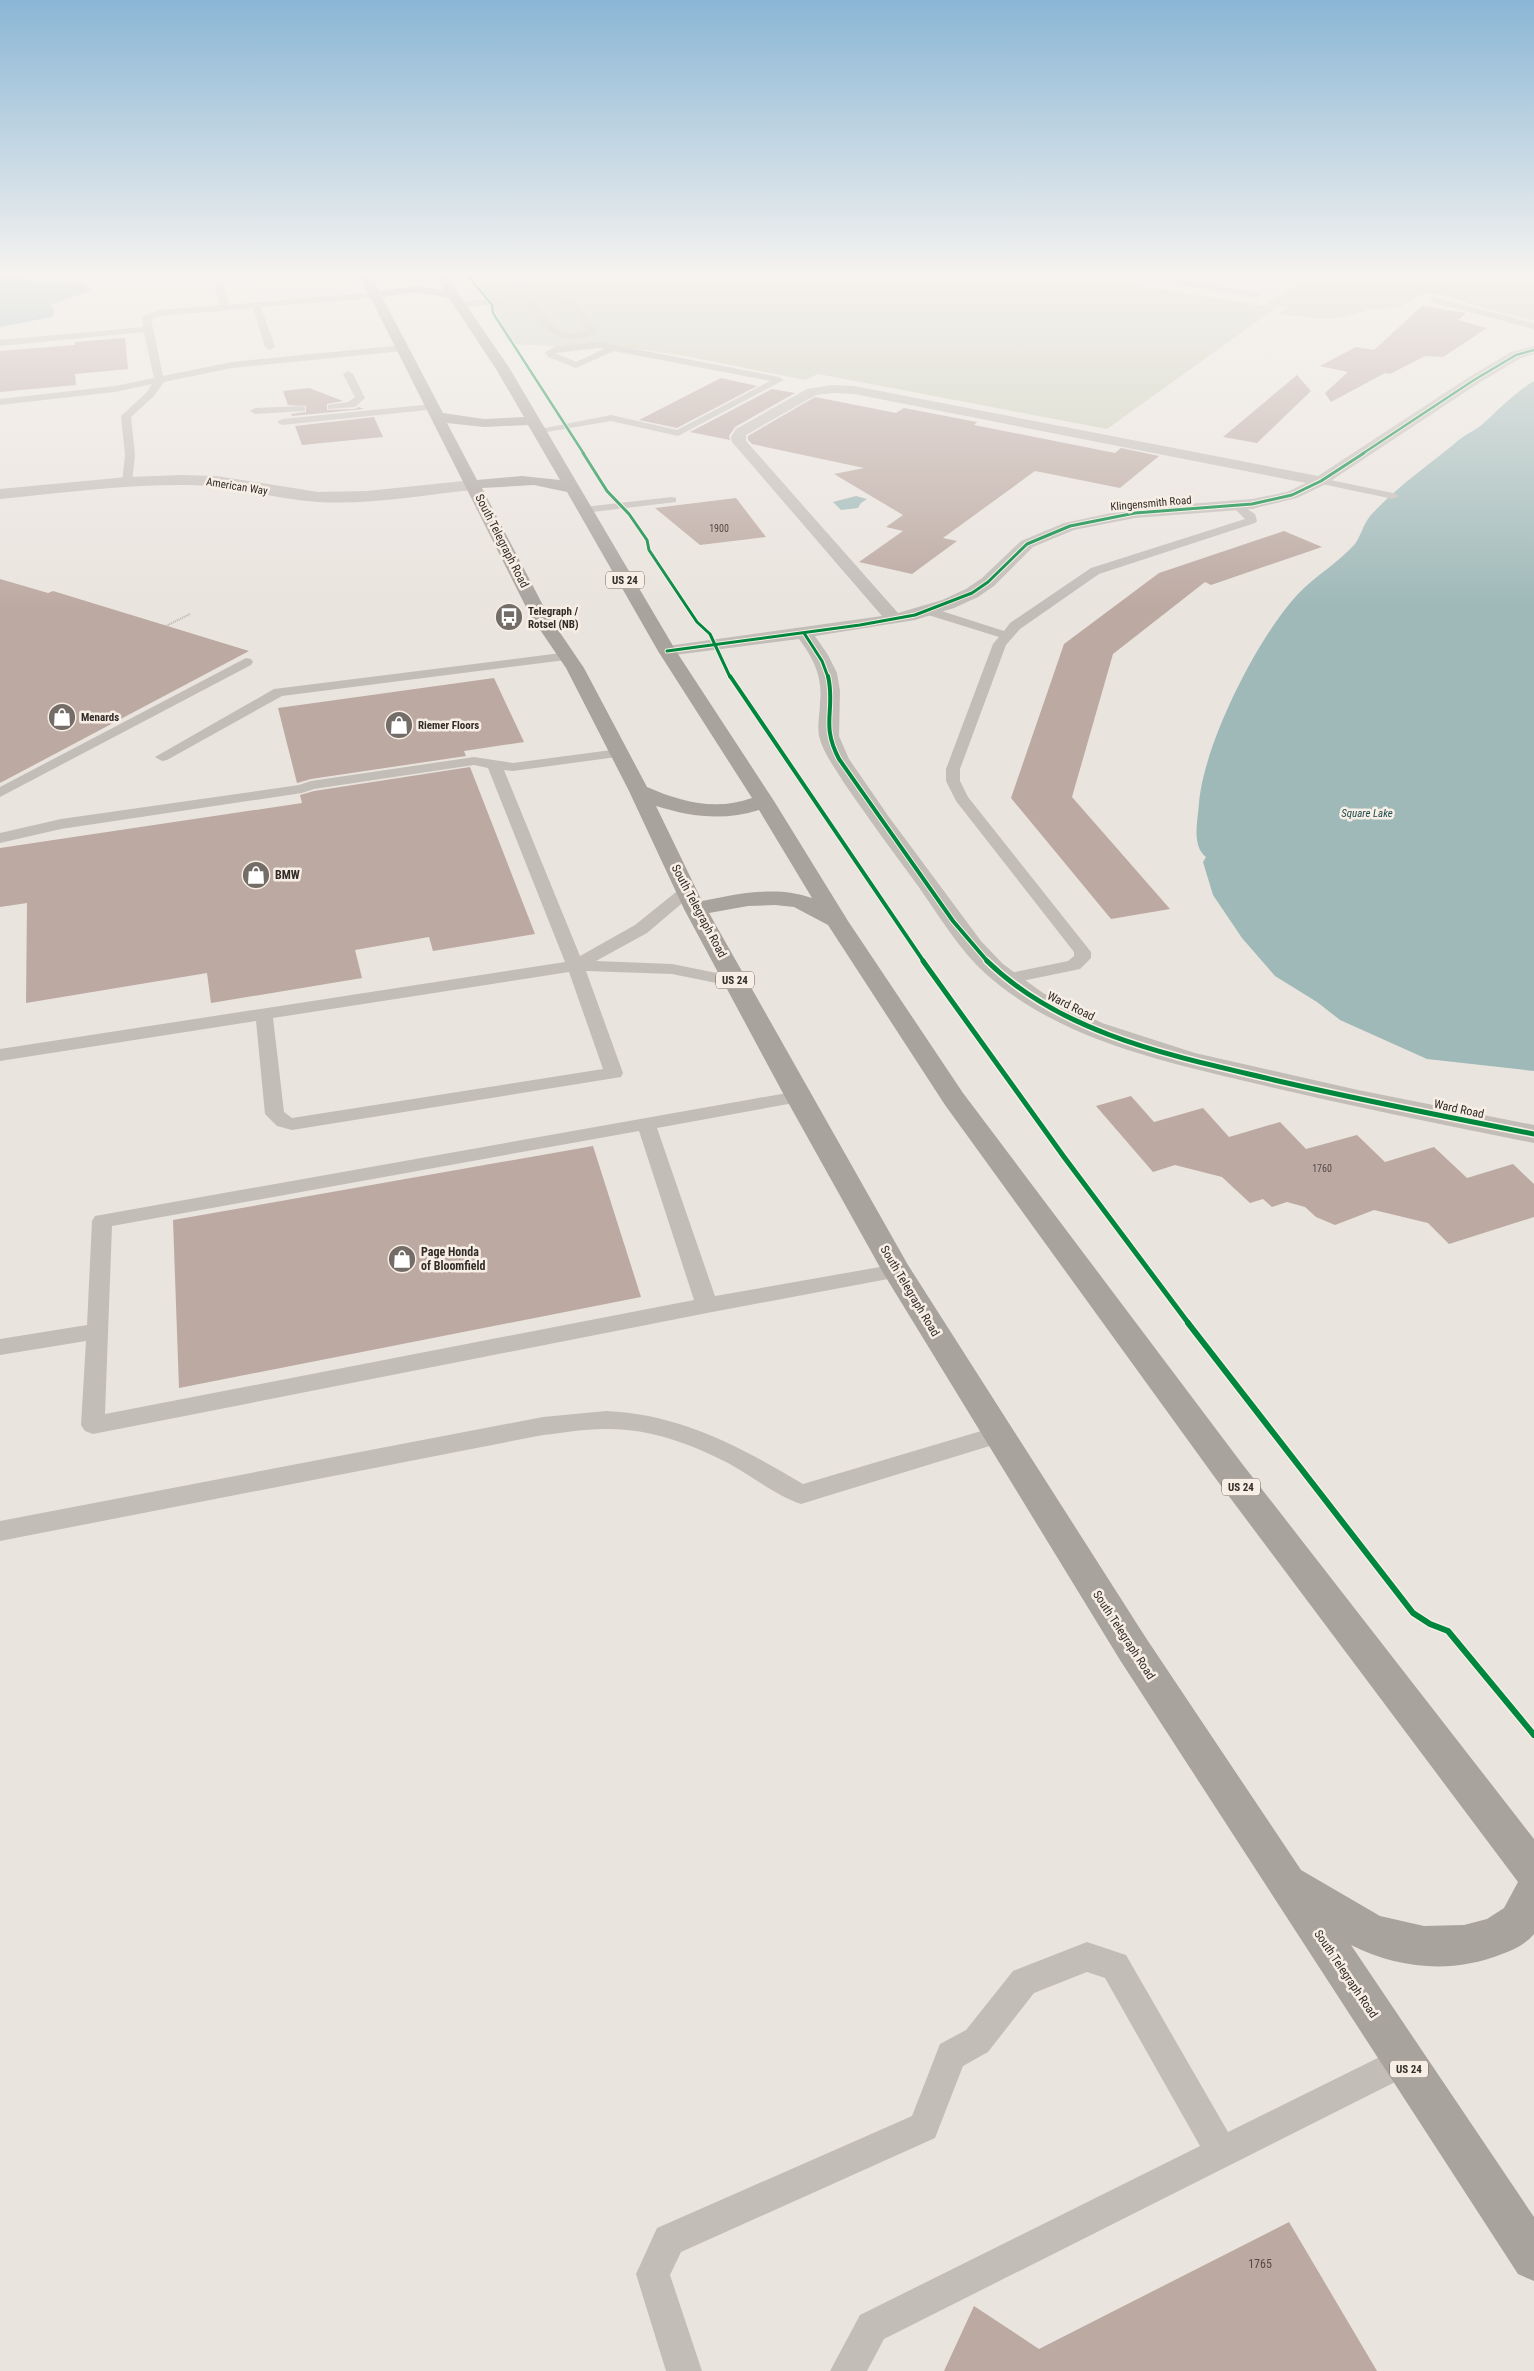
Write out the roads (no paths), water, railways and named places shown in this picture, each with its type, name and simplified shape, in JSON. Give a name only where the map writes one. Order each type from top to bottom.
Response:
[{"type":"highway","name":"South Telegraph Road","points":[[422,388],[474,485],[539,615],[569,656],[639,791],[691,900],[798,1097],[897,1271],[1133,1649],[1283,1880],[1534,2258]]},
{"type":"highway","name":"US 24","points":[[513,388],[570,488],[667,651],[764,801],[837,921],[954,1099],[1033,1209],[1228,1470],[1534,1871]]},
{"type":"highway","points":[[435,411],[480,425],[514,424],[535,426]]},
{"type":"highway","points":[[474,485],[528,480],[547,481],[570,488]]},
{"type":"highway","points":[[639,791],[656,800],[702,810],[728,811],[764,801]]},
{"type":"highway","points":[[691,900],[760,898],[802,902],[837,921]]},
{"type":"highway","points":[[1283,1880],[1370,1932],[1416,1945],[1460,1947],[1498,1935],[1517,1924],[1534,1892]]},
{"type":"street","name":"Klingensmith Road","points":[[667,651],[894,620],[929,611],[972,593],[988,582],[1027,544],[1070,526],[1135,513],[1238,506],[1285,497],[1321,481],[1462,388]]},
{"type":"street","points":[[894,620],[739,442],[738,437],[741,432],[812,392],[828,389],[854,390],[1321,481]]},
{"type":"street","name":"American Way","points":[[0,494],[127,482],[182,480],[217,481],[318,497],[367,496],[474,485]]},
{"type":"street","name":"Ward Road","points":[[804,633],[828,673],[830,691],[827,731],[836,754],[971,944],[1007,979],[1048,1006],[1075,1020],[1165,1053],[1353,1098],[1534,1134]]},
{"type":"lane","points":[[0,402],[74,395],[116,388]]},
{"type":"lane","points":[[127,482],[130,455],[126,416],[151,394],[155,388]]},
{"type":"lane","points":[[255,411],[312,409],[351,405],[360,398],[355,388]]},
{"type":"lane","points":[[535,426],[612,418],[678,432],[764,388]]},
{"type":"lane","points":[[282,422],[435,411]]},
{"type":"lane","points":[[1321,481],[1393,496]]},
{"type":"lane","points":[[584,510],[672,500]]},
{"type":"lane","points":[[1007,979],[1074,965],[1082,958],[1083,952],[961,798],[953,781],[953,769],[1000,644],[1005,635],[1015,626],[1095,571],[1251,521],[1251,516],[1238,506]]},
{"type":"lane","points":[[929,611],[1005,635]]},
{"type":"lane","points":[[162,757],[279,692],[496,667],[569,656]]},
{"type":"lane","points":[[0,793],[246,662]]},
{"type":"lane","points":[[0,838],[61,824],[474,761],[513,767],[619,753]]},
{"type":"lane","points":[[264,1014],[276,1114],[284,1122],[302,1124],[614,1073],[575,966],[494,764]]},
{"type":"lane","points":[[575,966],[691,900]]},
{"type":"lane","points":[[0,1055],[575,966],[672,969],[736,982]]},
{"type":"lane","points":[[798,1097],[102,1220],[93,1425],[707,1305],[897,1271]]},
{"type":"lane","points":[[646,1124],[707,1305]]},
{"type":"lane","points":[[0,1348],[98,1331]]},
{"type":"lane","points":[[0,1531],[552,1425],[614,1420],[661,1426],[710,1442],[801,1494],[998,1435]]},
{"type":"lane","points":[[684,2371],[652,2274],[669,2240],[924,2127],[951,2055],[978,2040],[1002,2006],[1024,1982],[1087,1957],[1115,1966],[1222,2153]]},
{"type":"lane","points":[[848,2371],[872,2327],[1404,2061]]},
{"type":"water","name":"Square Lake","points":[[1524,388],[1534,388],[1534,1071],[1427,1059],[1340,1020],[1317,1002],[1275,976],[1242,938],[1213,895],[1203,862],[1206,857],[1198,846],[1196,832],[1203,779],[1222,723],[1250,664],[1282,613],[1305,587],[1355,544],[1368,519],[1381,505]]},
{"type":"water","points":[[856,496],[867,499],[858,508],[841,510],[833,502]]},
{"type":"place","name":"Telegraph / Rotsel (NB)","points":[[509,617]]},
{"type":"place","name":"Menards","points":[[62,717]]},
{"type":"place","name":"Riemer Floors","points":[[399,725]]},
{"type":"place","name":"BMW","points":[[256,875]]},
{"type":"place","name":"Page Honda of Bloomfield","points":[[402,1259]]}]
